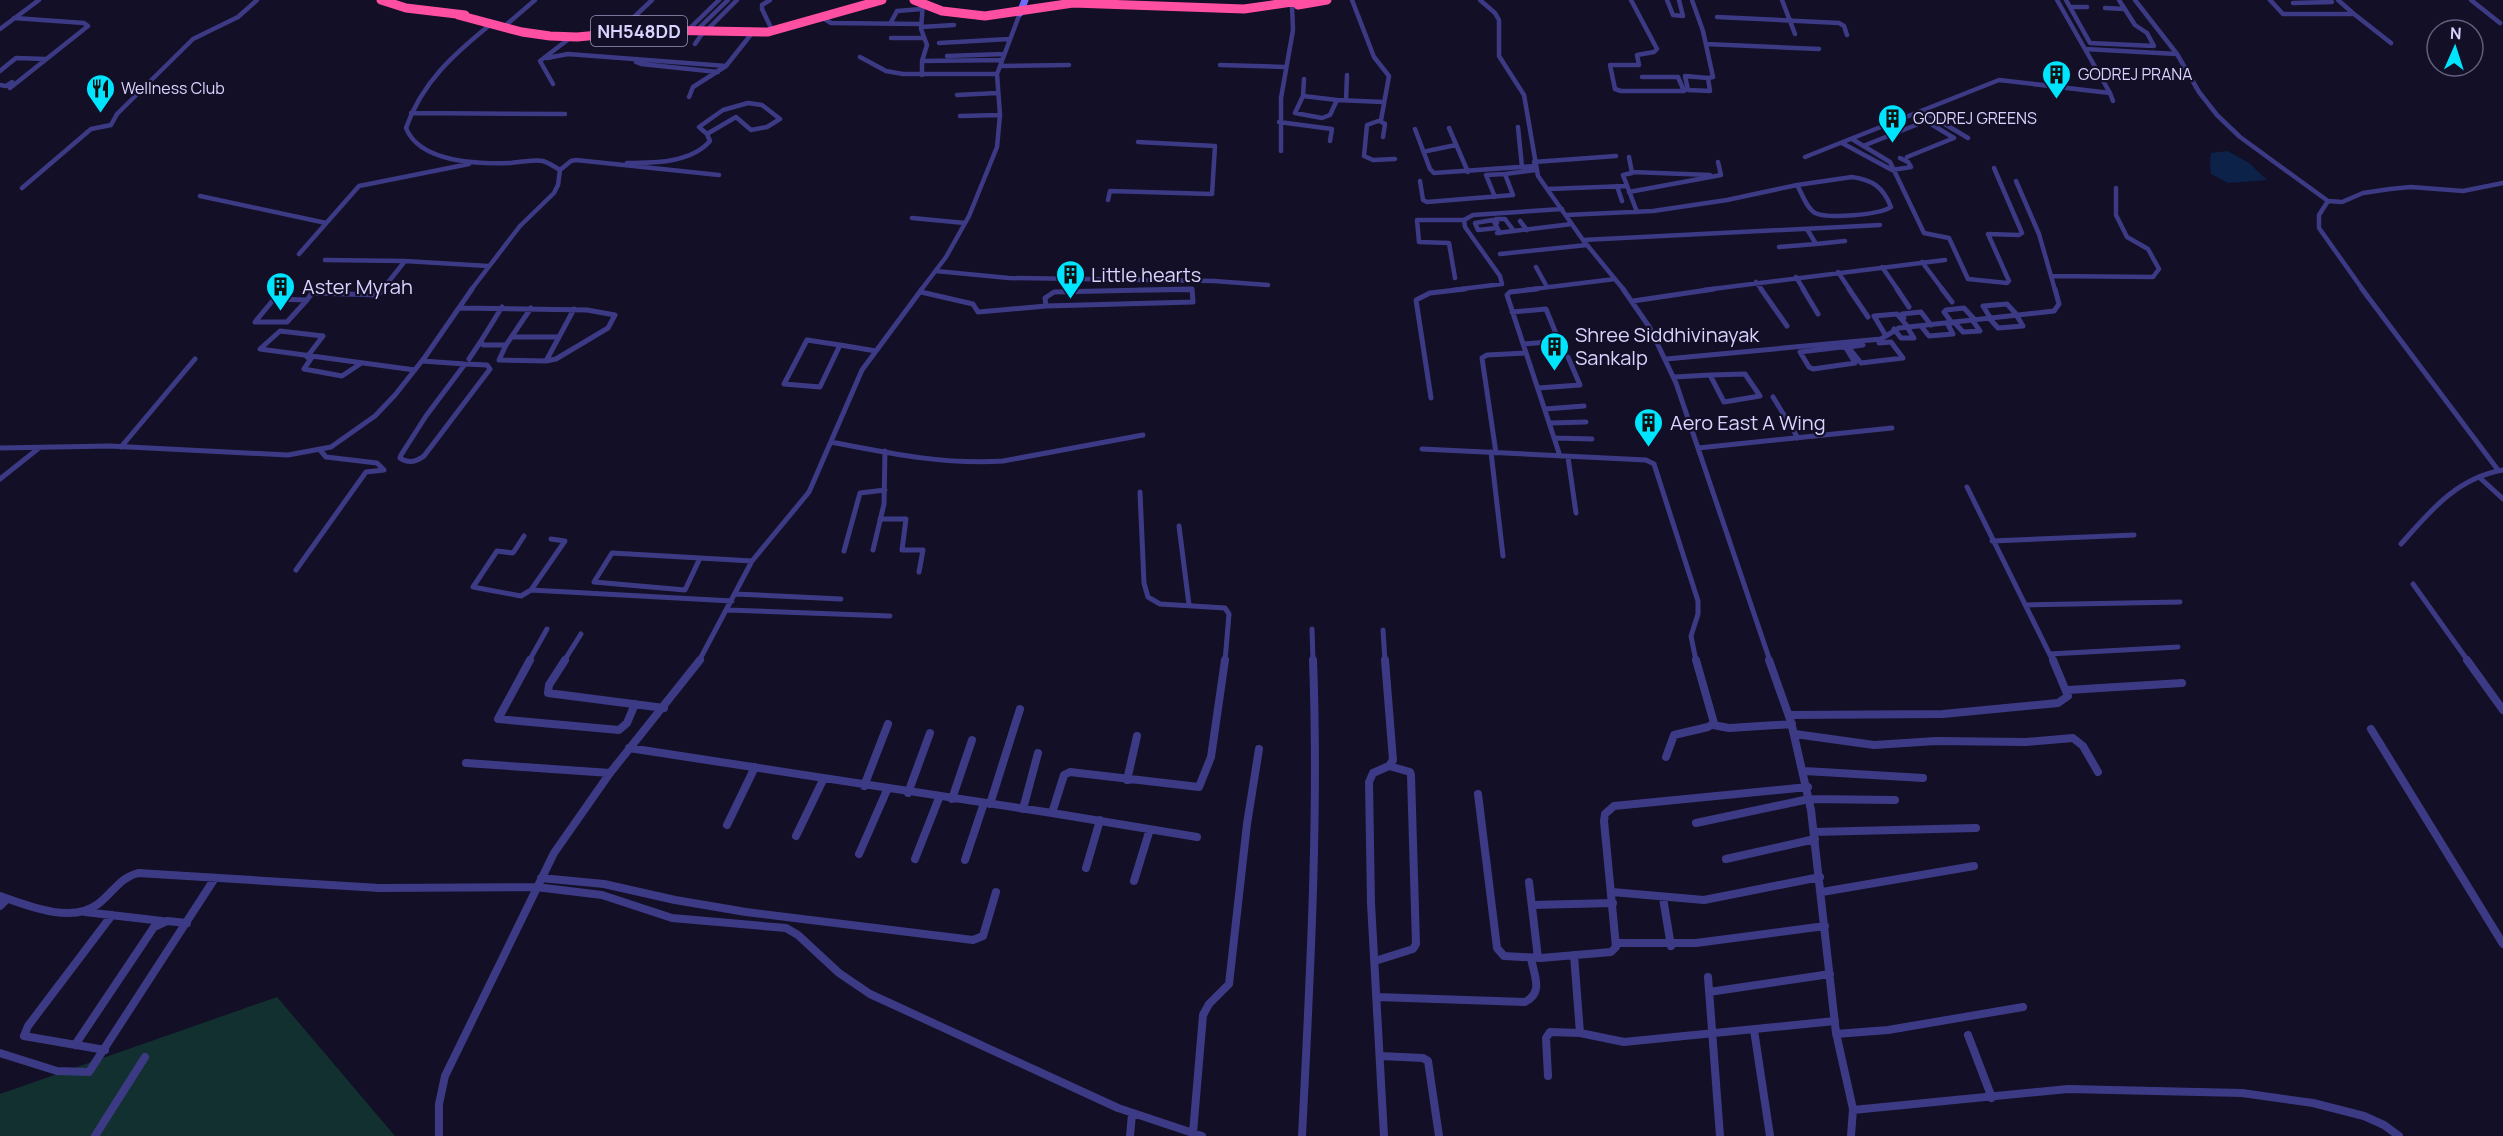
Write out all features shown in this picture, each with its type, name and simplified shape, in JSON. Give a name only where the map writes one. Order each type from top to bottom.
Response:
[{"type":"highway","name":"NH548DD","points":[[381,0],[406,8],[458,15],[548,34],[572,35],[618,31],[698,29],[753,32],[780,30],[882,0]]},
{"type":"highway","points":[[914,0],[923,6],[979,19],[1000,18],[1021,11],[1080,4],[1229,11],[1306,0]]},
{"type":"highway","points":[[1261,6],[1292,6],[1327,0]]},
{"type":"highway","name":"NH548DD","points":[[492,23],[548,34]]},
{"type":"main road","points":[[1021,11],[1025,0]]},
{"type":"street","points":[[0,29],[39,0]]},
{"type":"street","points":[[22,188],[91,129],[111,125],[117,114],[194,39],[238,17],[258,0]]},
{"type":"street","points":[[506,26],[535,0]]},
{"type":"street","points":[[618,31],[652,0]]},
{"type":"street","points":[[695,44],[698,29],[719,0]]},
{"type":"street","points":[[698,29],[728,0]]},
{"type":"street","points":[[698,29],[737,0]]},
{"type":"street","points":[[770,0],[762,5],[762,9],[780,30]]},
{"type":"street","points":[[1352,0],[1374,57],[1389,76],[1380,121]]},
{"type":"street","points":[[1480,0],[1499,20],[1499,56],[1524,95],[1535,166],[1585,242],[1633,301],[1674,377],[1776,680],[1790,715],[1808,786],[1822,892],[1836,1034],[1853,1110],[1851,1136]]},
{"type":"street","points":[[1631,0],[1657,49],[1654,52],[1637,55],[1639,65],[1610,65],[1615,89],[1621,92],[1684,92],[1680,78],[1642,77]]},
{"type":"street","points":[[1667,0],[1673,15],[1683,16],[1679,0]]},
{"type":"street","points":[[1692,0],[1706,44],[1713,77],[1684,77],[1689,91],[1710,91],[1709,78]]},
{"type":"street","points":[[1782,0],[1795,34]]},
{"type":"street","points":[[2057,0],[2113,101]]},
{"type":"street","points":[[2066,0],[2090,43],[2154,46],[2147,33],[2135,25],[2119,0]]},
{"type":"street","points":[[2135,0],[2177,54],[2206,103],[2229,127],[2328,201],[2342,202],[2363,193],[2390,189],[2411,187],[2469,190],[2503,183]]},
{"type":"street","points":[[2270,0],[2283,14],[2354,14]]},
{"type":"street","points":[[2292,1],[2332,2],[2330,0]]},
{"type":"street","points":[[2338,0],[2391,43]]},
{"type":"street","points":[[2471,0],[2500,23]]},
{"type":"street","points":[[2292,1],[2304,14]]},
{"type":"street","points":[[890,24],[897,11],[923,6],[921,25],[927,45],[922,61],[922,75]]},
{"type":"street","points":[[1281,151],[1279,122],[1285,67],[1294,34],[1292,6]]},
{"type":"street","points":[[2070,7],[2087,7]]},
{"type":"street","points":[[2104,8],[2125,9]]},
{"type":"street","points":[[439,1136],[439,1104],[445,1076],[554,853],[629,748],[697,665],[752,561],[804,500],[857,379],[936,272],[978,198],[998,147],[1000,115],[997,74],[1021,11]]},
{"type":"street","points":[[1718,17],[1839,23],[1844,26],[1847,35]]},
{"type":"street","points":[[10,88],[87,29],[87,24],[14,18]]},
{"type":"street","points":[[823,18],[831,23],[954,25]]},
{"type":"street","points":[[470,163],[424,150],[416,145],[406,128],[421,92],[438,69],[492,23]]},
{"type":"street","points":[[690,97],[693,87],[726,66],[753,32]]},
{"type":"street","points":[[553,84],[540,62],[572,35]]},
{"type":"street","points":[[891,38],[924,38]]},
{"type":"street","points":[[939,43],[1009,39]]},
{"type":"street","points":[[1706,44],[1819,49]]},
{"type":"street","points":[[2085,49],[2177,54]]},
{"type":"street","points":[[547,57],[568,54],[726,66]]},
{"type":"street","points":[[947,56],[1004,54]]},
{"type":"street","points":[[860,57],[886,71],[922,75],[997,74]]},
{"type":"street","points":[[0,71],[16,58],[47,59]]},
{"type":"street","points":[[0,86],[6,86],[40,59]]},
{"type":"street","points":[[638,59],[636,62],[641,64],[719,72]]},
{"type":"street","points":[[922,61],[1068,66]]},
{"type":"street","points":[[1220,65],[1285,67]]},
{"type":"street","points":[[1346,101],[1347,75]]},
{"type":"street","points":[[1304,79],[1303,96],[1295,112],[1322,118],[1330,115],[1337,100]]},
{"type":"street","points":[[1805,157],[1999,80],[2110,93]]},
{"type":"street","points":[[957,95],[997,93]]},
{"type":"street","points":[[1303,96],[1383,102]]},
{"type":"street","points":[[618,164],[663,163],[703,149],[710,141],[699,127],[711,116],[737,104],[762,105],[780,119],[767,127],[751,130],[736,117],[706,134]]},
{"type":"street","points":[[1923,111],[1968,138]]},
{"type":"street","points":[[411,113],[565,114]]},
{"type":"street","points":[[960,116],[1000,115]]},
{"type":"street","points":[[1383,137],[1385,124],[1380,121],[1367,125],[1364,156],[1373,160],[1395,159]]},
{"type":"street","points":[[1863,146],[1926,121],[1954,138],[1907,157]]},
{"type":"street","points":[[1279,122],[1332,129],[1330,141]]},
{"type":"street","points":[[1518,127],[1522,167]]},
{"type":"street","points":[[1449,128],[1468,172]]},
{"type":"street","points":[[1415,129],[1432,172],[1437,174],[1535,166],[1616,156]]},
{"type":"street","points":[[1852,139],[1890,162],[1922,229],[1930,235],[1949,238],[1968,279],[2007,283],[2009,281],[1988,234],[2019,235],[2022,232],[1994,168]]},
{"type":"street","points":[[1108,200],[1110,191],[1212,194],[1215,146],[1138,142]]},
{"type":"street","points":[[1842,143],[1881,166],[1892,170],[1911,167],[1908,162],[1899,157],[1881,166]]},
{"type":"street","points":[[1427,151],[1456,145]]},
{"type":"street","points":[[1629,157],[1632,172]]},
{"type":"street","points":[[0,448],[121,447],[288,455],[331,447],[375,416],[415,370],[488,266],[520,226],[554,193],[558,185],[560,170],[573,160],[719,174]]},
{"type":"street","points":[[299,254],[355,189],[363,184],[432,173],[470,163],[543,161],[554,164],[560,170]]},
{"type":"street","points":[[1718,162],[1721,175]]},
{"type":"street","points":[[1496,197],[1486,175],[1505,174],[1535,166]]},
{"type":"street","points":[[1637,212],[1623,175],[1632,172],[1721,175]]},
{"type":"street","points":[[1420,181],[1423,200],[1426,202],[1513,195],[1505,174]]},
{"type":"street","points":[[1629,192],[1721,175]]},
{"type":"street","points":[[1566,215],[1637,212],[1726,200],[1797,185],[1827,180],[1867,178],[1881,186],[1891,207],[1887,211],[1872,213],[1817,214],[1810,209],[1797,185]]},
{"type":"street","points":[[1847,345],[1881,339],[1894,329],[2049,313],[2058,308],[2052,276],[2039,234],[2016,181]]},
{"type":"street","points":[[1617,186],[1622,201]]},
{"type":"street","points":[[1548,189],[1626,186]]},
{"type":"street","points":[[2052,276],[2153,277],[2159,269],[2148,249],[2127,237],[2116,215],[2116,188]]},
{"type":"street","points":[[1117,201],[1118,191]]},
{"type":"street","points":[[200,196],[326,223]]},
{"type":"street","points":[[2328,201],[2319,211],[2317,218],[2321,232],[2500,470],[2450,490],[2401,544]]},
{"type":"street","points":[[1455,278],[1449,243],[1419,242],[1417,220],[1464,220],[1473,215],[1562,209]]},
{"type":"street","points":[[912,218],[965,223]]},
{"type":"street","points":[[1514,231],[1505,219],[1496,219],[1499,232],[1514,231],[1527,230],[1572,224]]},
{"type":"street","points":[[1431,398],[1416,300],[1430,293],[1502,284],[1500,276],[1465,227],[1464,220]]},
{"type":"street","points":[[1520,221],[1527,230]]},
{"type":"street","points":[[1500,254],[1585,242],[1880,225]]},
{"type":"street","points":[[1808,229],[1816,244]]},
{"type":"street","points":[[1779,247],[1845,241]]},
{"type":"street","points":[[325,260],[405,261],[488,266]]},
{"type":"street","points":[[1633,301],[1756,282],[1946,260]]},
{"type":"street","points":[[307,300],[274,299],[255,322],[286,322],[307,300],[312,293],[378,295],[405,261]]},
{"type":"street","points":[[1922,262],[1952,302]]},
{"type":"street","points":[[1536,267],[1547,287]]},
{"type":"street","points":[[1882,267],[1909,307]]},
{"type":"street","points":[[936,272],[1009,278],[1214,281],[1268,285]]},
{"type":"street","points":[[1838,272],[1868,318]]},
{"type":"street","points":[[1796,277],[1818,314]]},
{"type":"street","points":[[1560,456],[1507,298],[1508,293],[1616,279]]},
{"type":"street","points":[[1756,282],[1787,326]]},
{"type":"street","points":[[921,292],[973,304],[978,312],[1046,306],[1193,302],[1192,289],[1052,292],[1045,298],[1046,306]]},
{"type":"street","points":[[1140,290],[1140,304]]},
{"type":"street","points":[[1094,291],[1094,305]]},
{"type":"street","points":[[2007,304],[2018,316],[2023,326],[1998,328],[1991,319],[1983,306],[2007,304]]},
{"type":"street","points":[[459,308],[502,307],[574,309],[615,315],[608,328],[556,359],[546,361],[499,360],[506,345],[531,308]]},
{"type":"street","points":[[422,361],[467,361],[487,365],[490,369],[424,456],[415,462],[401,460],[401,455],[426,416],[467,361],[481,341],[502,307]]},
{"type":"street","points":[[1921,326],[1929,336],[1953,334],[1951,323],[1944,310],[1964,308],[1980,331],[1964,332],[1951,323]]},
{"type":"street","points":[[546,361],[574,309]]},
{"type":"street","points":[[1512,312],[1546,309],[1559,341],[1523,344]]},
{"type":"street","points":[[1894,329],[1900,338],[1914,338],[1902,314],[1921,312],[1931,325]]},
{"type":"street","points":[[1886,336],[1874,316],[1897,314],[1908,327]]},
{"type":"street","points":[[360,364],[342,376],[303,369],[309,357],[323,336],[280,331],[275,333],[260,350],[263,351],[309,357],[360,364],[415,370]]},
{"type":"street","points":[[513,337],[560,338]]},
{"type":"street","points":[[841,344],[820,387],[784,384],[807,340],[841,344],[876,351]]},
{"type":"street","points":[[481,341],[483,345],[506,345]]},
{"type":"street","points":[[1666,359],[1819,347],[1888,342],[1894,344],[1903,358],[1861,363],[1847,345]]},
{"type":"street","points":[[1819,347],[1844,347],[1856,363],[1811,368],[1800,351],[1819,347]]},
{"type":"street","points":[[1503,556],[1482,358],[1487,355],[1526,353]]},
{"type":"street","points":[[1538,388],[1580,386],[1568,357]]},
{"type":"street","points":[[121,447],[195,359]]},
{"type":"street","points":[[1674,377],[1709,374],[1745,374],[1749,376],[1760,396],[1724,402],[1709,374]]},
{"type":"street","points":[[1773,397],[1798,438]]},
{"type":"street","points":[[1545,409],[1584,406]]},
{"type":"street","points":[[1550,423],[1586,422]]},
{"type":"street","points":[[1698,448],[1892,428]]},
{"type":"street","points":[[831,442],[959,462],[990,463],[1143,435]]},
{"type":"street","points":[[1555,438],[1592,438]]},
{"type":"street","points":[[0,479],[39,448]]},
{"type":"street","points":[[1422,449],[1646,460],[1656,468],[1698,601],[1699,615],[1690,633],[1691,642],[1713,725]]},
{"type":"street","points":[[296,570],[366,472],[384,470],[376,463],[326,457],[320,450]]},
{"type":"street","points":[[873,550],[885,490],[885,451]]},
{"type":"street","points":[[1568,457],[1576,513]]},
{"type":"street","points":[[2479,477],[2503,499]]},
{"type":"street","points":[[1790,715],[1943,714],[2002,710],[2058,703],[2068,696],[2068,690],[1992,541],[1968,487]]},
{"type":"street","points":[[844,551],[860,493],[885,490]]},
{"type":"street","points":[[1052,813],[1064,776],[1070,772],[1195,788],[1199,787],[1204,780],[1217,723],[1229,614],[1225,608],[1155,603],[1145,591],[1140,492]]},
{"type":"street","points":[[880,519],[906,519],[902,550],[923,550],[919,572]]},
{"type":"street","points":[[1179,525],[1189,605]]},
{"type":"street","points":[[1992,541],[2134,535]]},
{"type":"street","points":[[525,536],[513,553],[497,551],[473,587],[520,596],[531,590],[565,541],[551,539]]},
{"type":"street","points":[[700,558],[685,590],[594,582],[612,553],[700,558],[752,561]]},
{"type":"street","points":[[2413,584],[2503,710]]},
{"type":"street","points":[[531,590],[732,601]]},
{"type":"street","points":[[735,594],[841,599]]},
{"type":"street","points":[[2025,605],[2180,602]]},
{"type":"street","points":[[727,610],[890,616]]},
{"type":"street","points":[[547,629],[498,719],[619,729],[627,723],[634,704]]},
{"type":"street","points":[[1302,1136],[1314,890],[1316,743],[1312,629]]},
{"type":"street","points":[[1383,630],[1393,760],[1389,766],[1373,773],[1369,782],[1384,1136]]},
{"type":"street","points":[[580,634],[549,685],[549,693],[664,708]]},
{"type":"street","points":[[2050,654],[2178,647]]},
{"type":"street","points":[[2068,690],[2182,683]]},
{"type":"street","points":[[964,860],[1020,709]]},
{"type":"street","points":[[864,786],[888,724]]},
{"type":"street","points":[[1666,757],[1674,735],[1713,725],[1729,728],[1792,724]]},
{"type":"street","points":[[2371,729],[2503,944]]},
{"type":"street","points":[[908,793],[930,733]]},
{"type":"street","points":[[1795,734],[1874,745],[1936,741],[2026,742],[2073,738],[2083,746],[2098,772]]},
{"type":"street","points":[[1127,780],[1137,736]]},
{"type":"street","points":[[952,799],[972,740]]},
{"type":"street","points":[[629,748],[1197,837]]},
{"type":"street","points":[[84,912],[98,904],[118,882],[134,874],[379,888],[536,887],[602,895],[672,918],[786,928],[798,935],[839,973],[870,994],[1132,1114],[1199,1135],[1203,1015],[1210,1001],[1226,991],[1229,984],[1247,824],[1259,749]]},
{"type":"street","points":[[1023,809],[1038,753]]},
{"type":"street","points":[[466,763],[610,773]]},
{"type":"street","points":[[1375,962],[1413,949],[1416,944],[1411,775],[1410,772],[1389,766]]},
{"type":"street","points":[[726,825],[755,767]]},
{"type":"street","points":[[1805,771],[1923,778]]},
{"type":"street","points":[[796,836],[823,780]]},
{"type":"street","points":[[1478,794],[1497,948],[1500,954],[1508,958],[1534,958],[1611,952],[1617,943],[1605,820],[1605,814],[1614,806],[1808,786]]},
{"type":"street","points":[[859,854],[887,790]]},
{"type":"street","points":[[915,859],[939,798]]},
{"type":"street","points":[[1696,823],[1809,799],[1894,800]]},
{"type":"street","points":[[1086,868],[1100,820]]},
{"type":"street","points":[[1726,859],[1814,835],[1976,828]]},
{"type":"street","points":[[1134,881],[1150,829]]},
{"type":"street","points":[[1822,892],[1974,866]]},
{"type":"street","points":[[1612,892],[1664,898],[1713,899],[1820,877]]},
{"type":"street","points":[[0,1053],[33,1064],[82,1075],[89,1072],[215,878]]},
{"type":"street","points":[[541,878],[604,884],[675,900],[746,912],[977,940],[985,932],[996,892]]},
{"type":"street","points":[[1377,997],[1525,1002],[1534,997],[1536,990],[1530,882]]},
{"type":"street","points":[[0,906],[4,897],[64,913],[84,912],[187,923]]},
{"type":"street","points":[[1664,898],[1671,946]]},
{"type":"street","points":[[1532,905],[1613,903]]},
{"type":"street","points":[[105,1050],[31,1039],[24,1036],[24,1032],[112,915]]},
{"type":"street","points":[[75,1045],[149,933],[162,921]]},
{"type":"street","points":[[1617,943],[1671,946],[1731,942],[1825,926]]},
{"type":"street","points":[[1574,955],[1580,1034]]},
{"type":"street","points":[[1709,992],[1830,974]]},
{"type":"street","points":[[1708,976],[1720,1136]]},
{"type":"street","points":[[1836,1034],[1888,1030],[2023,1007]]},
{"type":"street","points":[[1548,1076],[1547,1035],[1556,1032],[1624,1042],[1835,1021]]},
{"type":"street","points":[[1754,1030],[1770,1136]]},
{"type":"street","points":[[1968,1035],[1992,1098]]},
{"type":"street","points":[[1380,1056],[1423,1058],[1428,1061],[1439,1136]]},
{"type":"street","points":[[95,1136],[145,1057]]},
{"type":"street","points":[[1853,1110],[2068,1089],[2242,1093],[2313,1103],[2346,1111],[2374,1120],[2399,1136]]},
{"type":"street","points":[[1130,1136],[1132,1114]]},
{"type":"green space","points":[[277,997],[395,1136],[0,1136],[0,1094]]},
{"type":"water","points":[[2228,151],[2249,163],[2267,180],[2228,183],[2211,174],[2211,153]]},
{"type":"place","name":"GODREJ PRANA","points":[[2057,100]]},
{"type":"place","name":"Wellness Club","points":[[100,114]]},
{"type":"place","name":"GODREJ GREENS","points":[[1892,144]]},
{"type":"place","name":"Little hearts","points":[[1070,300]]},
{"type":"place","name":"Aster Myrah","points":[[281,312]]},
{"type":"place","name":"Shree Siddhivinayak Sankalp","points":[[1554,372]]},
{"type":"place","name":"Aero East A Wing","points":[[1649,448]]}]
